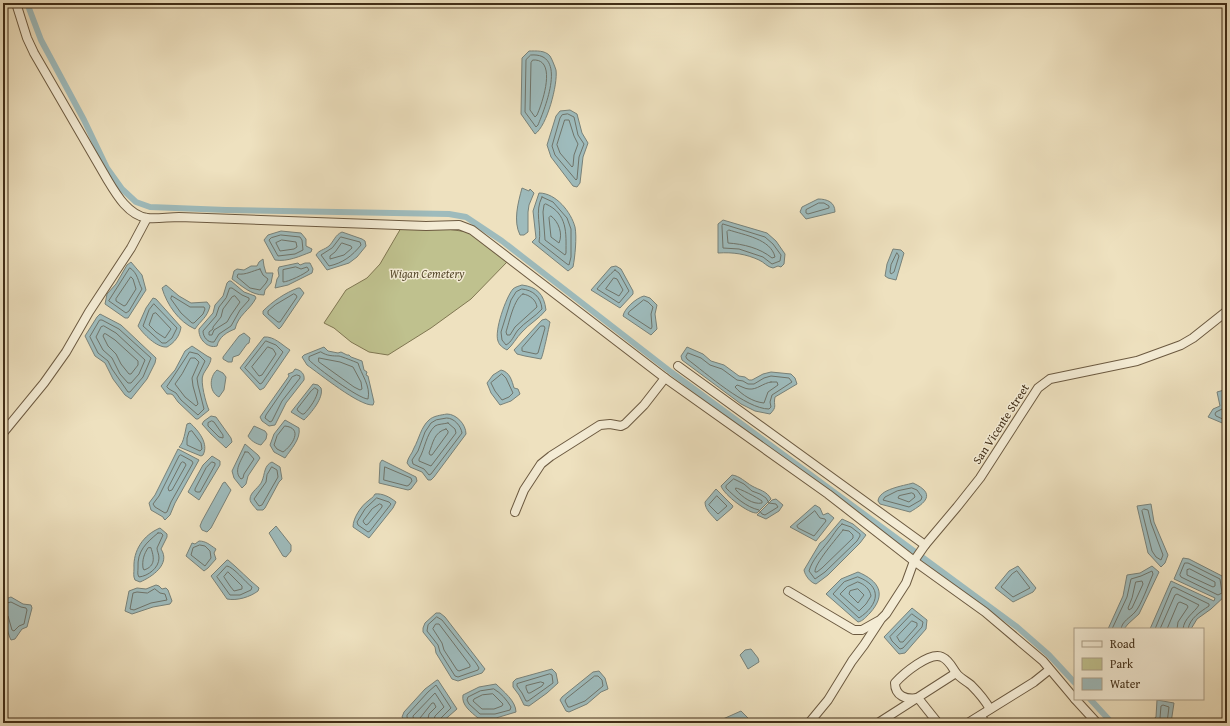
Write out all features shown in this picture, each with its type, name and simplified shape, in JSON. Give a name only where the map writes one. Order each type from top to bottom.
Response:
[{"type":"street","points":[[16,3],[34,53],[117,196],[126,206],[138,215],[147,218],[187,217],[426,226],[454,225],[466,227],[483,238],[665,378],[828,494],[985,612],[1043,661],[1074,698]]},
{"type":"street","points":[[3,433],[44,383],[66,352],[89,312],[131,248],[147,218]]},
{"type":"street","name":"San Vicente Street","points":[[915,560],[980,478],[1042,384],[1050,379],[1137,361],[1181,345],[1194,338],[1227,311]]},
{"type":"street","points":[[678,366],[924,547]]},
{"type":"street","points":[[515,512],[524,490],[541,464],[600,425],[610,424],[621,426],[625,424],[644,405],[665,378]]},
{"type":"street","points":[[809,723],[828,700],[852,661],[886,614],[906,583],[915,560]]},
{"type":"street","points":[[788,591],[854,630],[862,630],[881,619]]},
{"type":"street","points":[[918,698],[911,699],[902,697],[898,694],[895,683],[903,675],[935,655],[941,656],[953,666],[956,673],[977,691],[990,709]]},
{"type":"street","points":[[968,723],[983,719],[990,709],[1034,682],[1049,670]]},
{"type":"street","points":[[878,723],[956,673]]},
{"type":"street","points":[[918,698],[938,723]]},
{"type":"street","points":[[1076,700],[1097,723]]},
{"type":"green space","name":"Wigan Cemetery","points":[[401,228],[440,228],[468,232],[483,241],[507,262],[471,299],[431,328],[388,355],[369,352],[351,342],[334,328],[324,323],[346,290],[367,278],[380,264]]},
{"type":"water","points":[[529,51],[540,51],[548,54],[551,57],[556,70],[551,104],[544,123],[535,134],[521,114],[522,58]]},
{"type":"water","points":[[570,110],[577,114],[582,133],[588,143],[583,157],[580,183],[577,187],[573,186],[551,157],[547,145],[556,116],[560,111]]},
{"type":"water","points":[[522,188],[529,191],[530,189],[534,193],[529,205],[528,232],[524,235],[520,235],[517,218]]},
{"type":"water","points":[[539,193],[551,196],[562,204],[573,221],[576,231],[575,253],[573,267],[568,271],[532,242],[536,238],[533,211]]},
{"type":"water","points":[[818,199],[832,203],[835,212],[806,219],[800,212],[802,207]]},
{"type":"water","points":[[723,220],[767,233],[776,241],[785,254],[784,264],[781,267],[778,266],[773,268],[749,256],[734,253],[718,253],[718,224]]},
{"type":"water","points":[[281,231],[301,233],[306,239],[306,246],[312,249],[311,252],[289,259],[275,260],[264,240],[268,235]]},
{"type":"water","points":[[342,232],[362,239],[365,241],[366,246],[357,257],[349,263],[327,270],[316,255],[329,246],[336,236]]},
{"type":"water","points":[[893,249],[901,250],[904,253],[896,280],[885,276],[887,264]]},
{"type":"water","points":[[263,259],[266,273],[273,273],[271,283],[265,290],[264,295],[251,292],[232,279],[234,271],[237,269],[244,270],[251,266],[257,266]]},
{"type":"water","points":[[131,262],[142,275],[146,290],[128,318],[125,318],[105,304],[107,294],[116,284],[127,265]]},
{"type":"water","points":[[298,263],[300,265],[310,263],[313,269],[312,273],[288,285],[275,288],[279,276],[279,267]]},
{"type":"water","points":[[616,266],[621,269],[633,291],[633,294],[620,308],[591,290],[611,267]]},
{"type":"water","points":[[229,281],[244,292],[255,296],[256,298],[251,306],[241,316],[235,329],[224,335],[217,346],[210,346],[202,340],[199,329],[213,313],[215,305],[223,296]]},
{"type":"water","points":[[166,285],[179,296],[191,303],[207,302],[210,306],[206,316],[195,329],[184,322],[170,307],[162,288]]},
{"type":"water","points":[[522,285],[539,292],[544,300],[546,310],[520,334],[507,350],[499,344],[498,341],[497,336],[499,322],[510,293],[514,288]]},
{"type":"water","points":[[300,288],[304,293],[279,329],[263,314],[263,311],[288,292]]},
{"type":"water","points":[[644,296],[650,298],[657,305],[655,314],[657,329],[651,335],[623,316],[631,304]]},
{"type":"water","points":[[153,298],[156,299],[181,327],[176,339],[167,347],[163,347],[155,343],[143,333],[138,326],[146,308]]},
{"type":"water","points":[[100,314],[121,325],[156,358],[147,379],[131,399],[125,395],[113,379],[105,363],[95,356],[85,336]]},
{"type":"water","points":[[546,319],[550,322],[541,359],[517,354],[514,350],[542,320]]},
{"type":"water","points":[[244,333],[250,338],[249,343],[239,355],[233,357],[232,362],[228,362],[223,359],[239,336]]},
{"type":"water","points":[[264,337],[275,339],[290,350],[264,388],[260,390],[240,368]]},
{"type":"water","points":[[192,346],[211,358],[202,378],[206,403],[209,410],[198,419],[196,419],[178,402],[173,395],[167,394],[161,386],[175,370],[185,351]]},
{"type":"water","points":[[324,347],[328,351],[338,353],[341,352],[362,361],[364,370],[367,372],[366,375],[368,376],[374,402],[373,405],[367,404],[349,395],[307,365],[302,357]]},
{"type":"water","points":[[687,347],[703,354],[711,361],[724,365],[739,376],[745,377],[749,380],[771,372],[791,374],[795,378],[797,384],[775,397],[775,407],[770,414],[755,411],[741,404],[682,360],[681,356]]},
{"type":"water","points":[[295,369],[302,373],[304,380],[286,403],[275,425],[269,426],[262,421],[260,417],[289,376],[288,374],[293,372]]},
{"type":"water","points":[[217,370],[223,373],[226,377],[224,390],[219,397],[213,392],[211,384],[214,373]]},
{"type":"water","points":[[501,370],[509,375],[514,388],[518,389],[520,394],[511,401],[500,405],[491,393],[487,383],[493,375]]},
{"type":"water","points":[[313,384],[318,385],[321,388],[321,396],[319,401],[304,420],[291,412]]},
{"type":"water","points":[[1224,390],[1227,394],[1227,425],[1208,417],[1213,409],[1220,406],[1217,392]]},
{"type":"water","points":[[450,414],[460,420],[466,430],[466,434],[434,477],[431,480],[428,480],[422,472],[410,467],[407,463],[426,423],[437,416]]},
{"type":"water","points":[[211,416],[216,417],[231,438],[232,442],[226,448],[202,424]]},
{"type":"water","points":[[285,420],[299,428],[299,432],[295,444],[285,458],[274,452],[270,445],[274,434]]},
{"type":"water","points":[[190,423],[200,434],[204,442],[205,451],[201,456],[179,447],[183,440],[187,424]]},
{"type":"water","points":[[254,426],[265,431],[267,434],[266,439],[261,445],[253,442],[248,436]]},
{"type":"water","points":[[245,444],[260,458],[248,476],[246,484],[242,488],[234,478],[232,471]]},
{"type":"water","points":[[178,449],[199,460],[170,515],[165,520],[163,517],[151,510],[149,503],[155,495]]},
{"type":"water","points":[[212,456],[220,461],[220,465],[199,500],[188,492],[203,465]]},
{"type":"water","points":[[382,460],[416,477],[417,481],[411,489],[408,490],[379,483],[380,463]]},
{"type":"water","points":[[272,462],[280,467],[282,479],[265,508],[263,510],[257,510],[251,502],[250,496],[261,483],[267,465]]},
{"type":"water","points":[[732,475],[765,492],[771,499],[757,513],[743,507],[732,499],[721,486]]},
{"type":"water","points":[[225,482],[231,490],[211,528],[207,532],[202,530],[200,526],[202,521],[223,483]]},
{"type":"water","points":[[913,483],[925,491],[927,495],[924,502],[910,512],[880,504],[878,501],[879,497],[887,491]]},
{"type":"water","points":[[716,489],[733,506],[717,521],[707,510],[705,505],[705,502]]},
{"type":"water","points":[[375,494],[386,496],[396,502],[393,508],[369,538],[353,527],[353,524],[360,509]]},
{"type":"water","points":[[776,499],[783,505],[779,511],[766,519],[757,515],[772,500]]},
{"type":"water","points":[[1151,504],[1154,522],[1168,555],[1165,563],[1161,567],[1148,553],[1137,506]]},
{"type":"water","points":[[815,505],[820,508],[823,515],[828,513],[834,518],[816,541],[790,527]]},
{"type":"water","points":[[842,519],[853,524],[866,535],[828,575],[816,584],[810,581],[804,570],[820,543]]},
{"type":"water","points":[[276,526],[291,545],[291,551],[286,557],[283,556],[269,533]]},
{"type":"water","points":[[160,528],[167,534],[161,549],[164,560],[162,565],[155,573],[145,580],[140,582],[135,580],[134,562],[137,550],[144,539]]},
{"type":"water","points":[[199,541],[206,542],[216,549],[214,553],[216,559],[204,571],[186,556],[192,543],[195,544]]},
{"type":"water","points":[[1183,558],[1189,559],[1224,577],[1226,595],[1211,609],[1197,619],[1192,628],[1150,628],[1171,581],[1214,601],[1215,598],[1174,579]]},
{"type":"water","points":[[227,560],[259,588],[258,591],[243,598],[227,599],[211,576]]},
{"type":"water","points":[[1018,566],[1036,588],[1033,592],[1013,602],[995,588],[1009,571]]},
{"type":"water","points":[[1152,566],[1159,572],[1139,614],[1125,628],[1108,628],[1123,596],[1127,575],[1140,573]]},
{"type":"water","points":[[858,572],[876,584],[879,594],[878,600],[870,613],[858,622],[826,594],[841,579]]},
{"type":"water","points":[[156,585],[162,589],[166,588],[168,590],[172,601],[170,604],[153,607],[132,614],[125,611],[129,591],[137,588],[146,589]]},
{"type":"water","points":[[11,597],[23,604],[31,605],[32,608],[27,627],[22,629],[15,639],[11,640],[5,622],[3,603],[6,599]]},
{"type":"water","points":[[912,608],[927,620],[926,629],[905,653],[899,654],[884,637]]},
{"type":"water","points":[[436,613],[440,613],[445,617],[485,669],[482,673],[458,681],[452,679],[436,653],[435,647],[423,632],[425,623]]},
{"type":"water","points":[[751,649],[758,658],[759,662],[748,669],[740,655],[745,650]]},
{"type":"water","points":[[552,669],[556,673],[558,683],[529,706],[524,705],[513,687],[513,682],[516,679]]},
{"type":"water","points":[[599,671],[605,678],[608,689],[601,692],[587,704],[569,712],[566,711],[560,700],[562,697],[593,672]]},
{"type":"water","points":[[437,680],[457,709],[441,723],[406,723],[402,717],[404,712],[425,689]]},
{"type":"water","points":[[496,684],[512,700],[516,712],[496,718],[478,718],[465,705],[463,695],[479,687]]},
{"type":"water","points":[[1157,700],[1174,703],[1171,723],[1149,723],[1156,717]]},
{"type":"water","points":[[741,711],[748,718],[748,723],[714,723]]},
{"type":"waterway","points":[[27,3],[41,40],[84,120],[107,168],[122,189],[136,202],[150,207],[226,210],[449,214],[466,217],[502,241],[671,372],[1017,627],[1049,655],[1074,682]]},
{"type":"waterway","points":[[1091,700],[1112,723]]}]
